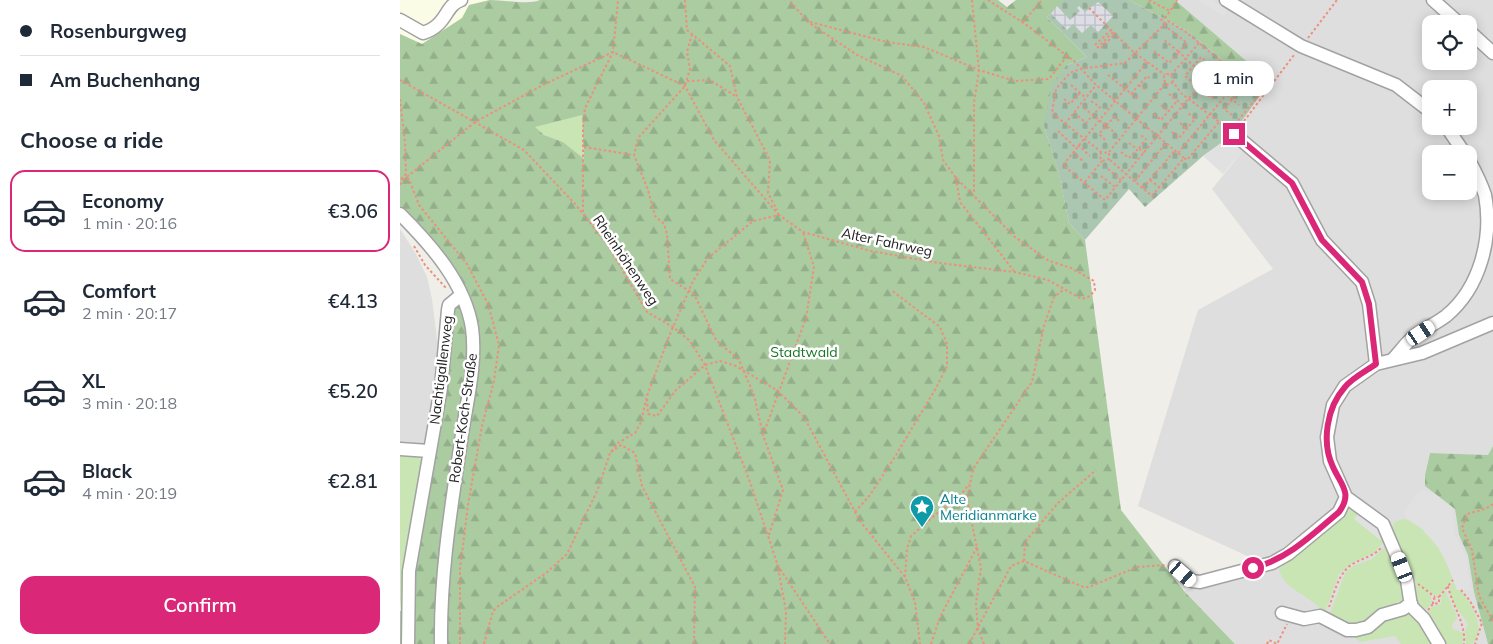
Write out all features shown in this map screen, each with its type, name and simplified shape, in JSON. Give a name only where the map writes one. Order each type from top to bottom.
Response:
[{"type":"street","points":[[400,20],[423,33],[435,30],[454,3],[460,0]]},
{"type":"street","points":[[1226,0],[1301,46],[1396,85],[1422,105]]},
{"type":"street","points":[[1433,0],[1450,15]]},
{"type":"street","points":[[1477,39],[1493,54]]},
{"type":"street","points":[[1232,132],[1292,183],[1322,240],[1362,282],[1369,304],[1376,364]]},
{"type":"street","points":[[1393,359],[1409,341],[1447,316],[1463,300],[1476,282],[1486,259],[1490,240],[1486,197],[1477,177]]},
{"type":"street","name":"Robert-Koch-Straße","points":[[400,214],[431,248],[452,278],[461,295],[472,328],[473,363],[447,533],[443,582],[442,644]]},
{"type":"street","name":"Nachtigallenweg","points":[[408,644],[409,571],[441,388],[448,310],[450,305],[461,295]]},
{"type":"street","points":[[1439,644],[1431,628],[1411,606],[1407,580],[1391,538],[1383,524],[1346,497],[1328,453],[1329,416],[1333,405],[1345,386],[1376,364],[1430,350],[1493,322]]},
{"type":"street","points":[[400,449],[429,451]]},
{"type":"street","points":[[1175,566],[1192,581],[1200,582],[1272,563],[1288,554],[1339,512],[1346,497]]},
{"type":"street","points":[[1287,615],[1304,619],[1320,616],[1347,630],[1356,630],[1368,627],[1382,616],[1403,609],[1411,603]]},
{"type":"path","points":[[583,213],[585,108],[613,52],[618,0]]},
{"type":"path","points":[[686,0],[687,30],[730,66],[737,97],[770,160],[768,193],[779,215]]},
{"type":"path","name":"Alter Fahrweg","points":[[779,215],[803,232],[871,251],[940,263],[1015,272],[1048,280],[1082,299],[1090,296],[1095,290],[1094,281],[1071,268],[1049,261],[1015,237],[956,178],[943,160],[938,136],[924,103],[902,76],[857,55],[808,22],[789,0]]},
{"type":"path","points":[[972,0],[979,70],[974,103],[974,194]]},
{"type":"path","points":[[988,0],[1023,22],[1067,56],[1096,85],[1187,160],[1219,122]]},
{"type":"path","points":[[1023,22],[1042,0]]},
{"type":"path","points":[[1149,0],[1170,11]]},
{"type":"path","points":[[1154,51],[1169,63],[1187,43],[1161,20],[1177,0]]},
{"type":"path","points":[[1232,132],[1337,0]]},
{"type":"path","points":[[1089,8],[1136,54],[1165,75],[1171,76]]},
{"type":"path","points":[[1109,153],[1101,152],[1052,113],[1054,97],[1062,80],[1070,73],[1125,63],[1168,21],[1199,43],[1260,94],[1232,132]]},
{"type":"path","points":[[808,22],[887,42],[924,47],[979,70],[1015,81],[1049,79],[1067,56]]},
{"type":"path","points":[[1096,47],[1113,32]]},
{"type":"path","points":[[1100,48],[1113,32]]},
{"type":"path","points":[[692,34],[687,52],[690,68],[685,86],[638,138],[634,155],[656,216],[664,224],[667,234],[670,279],[694,294],[716,340],[738,360],[754,395],[763,435],[783,490],[768,535]]},
{"type":"path","points":[[1163,39],[1201,72]]},
{"type":"path","points":[[1171,76],[1199,43]]},
{"type":"path","points":[[613,52],[685,86],[714,140],[779,215]]},
{"type":"path","points":[[401,180],[475,122],[613,52]]},
{"type":"path","points":[[1191,81],[1185,76],[1201,57],[1207,62]]},
{"type":"path","points":[[1147,62],[1063,165],[1105,200],[1220,61]]},
{"type":"path","points":[[1204,92],[1212,98],[1220,90],[1229,79],[1221,72]]},
{"type":"path","points":[[1108,75],[1139,100]]},
{"type":"path","points":[[1109,160],[1109,153],[1164,84],[1163,78],[1165,75]]},
{"type":"path","points":[[1131,94],[1147,76],[1151,80]]},
{"type":"path","points":[[1171,76],[1173,82],[1189,99],[1232,132]]},
{"type":"path","points":[[1178,153],[1240,78]]},
{"type":"path","name":"Rheinhöhenweg","points":[[400,80],[524,150],[583,213],[608,245],[647,312],[673,327],[690,341],[705,366],[778,566],[830,644]]},
{"type":"path","points":[[687,81],[710,80],[737,97]]},
{"type":"path","points":[[1164,84],[1169,85],[1173,82]]},
{"type":"path","points":[[1211,82],[1239,105]]},
{"type":"path","points":[[1139,84],[1147,91]]},
{"type":"path","points":[[1071,85],[1086,98]]},
{"type":"path","points":[[1065,124],[1096,85]]},
{"type":"path","points":[[1232,115],[1224,109],[1232,99],[1242,88],[1250,94]]},
{"type":"path","points":[[1064,99],[1070,104],[1080,92]]},
{"type":"path","points":[[1169,94],[1183,106]]},
{"type":"path","points":[[400,99],[406,154],[406,174],[401,180]]},
{"type":"path","points":[[1078,116],[1086,123],[1100,108],[1091,101]]},
{"type":"path","points":[[1154,114],[1161,120],[1177,101]]},
{"type":"path","points":[[1161,105],[1168,111]]},
{"type":"path","points":[[1084,108],[1114,132]]},
{"type":"path","points":[[1172,132],[1179,138],[1195,119],[1188,113]]},
{"type":"path","points":[[1105,140],[1099,134],[1114,116],[1121,122]]},
{"type":"path","points":[[1180,123],[1186,128]]},
{"type":"path","points":[[1058,131],[1076,148]]},
{"type":"path","points":[[1183,133],[1190,138]]},
{"type":"path","points":[[1121,152],[1129,158],[1146,139],[1139,134]]},
{"type":"path","points":[[1128,142],[1144,153]]},
{"type":"path","points":[[1135,181],[1166,143]]},
{"type":"path","points":[[1078,145],[1090,156]]},
{"type":"path","points":[[584,147],[634,155]]},
{"type":"path","points":[[1143,188],[1174,150]]},
{"type":"path","points":[[1073,152],[1084,162]]},
{"type":"path","points":[[1101,152],[1100,157],[1102,161]]},
{"type":"path","points":[[1084,183],[1102,161],[1109,160],[1152,196],[1184,158]]},
{"type":"path","points":[[1108,169],[1121,180]]},
{"type":"path","points":[[1101,176],[1115,187]]},
{"type":"path","points":[[956,178],[960,202],[1015,272]]},
{"type":"path","points":[[1150,180],[1159,187]]},
{"type":"path","points":[[484,644],[493,612],[497,607],[546,573],[567,554],[598,489],[610,453],[618,443],[635,433],[641,422],[646,396],[673,327],[690,290],[708,258],[753,221],[779,215]]},
{"type":"path","points":[[763,435],[806,318],[814,268],[803,232]]},
{"type":"path","points":[[412,243],[425,265],[446,288],[461,295]]},
{"type":"path","points":[[855,512],[870,495],[896,455],[947,366],[947,344],[940,327],[891,290]]},
{"type":"path","points":[[984,644],[978,629],[976,603],[981,568],[967,499],[973,469],[1032,382],[1044,326],[1054,297],[1064,290]]},
{"type":"path","points":[[646,396],[648,414],[657,416],[676,390],[705,366],[720,361],[742,370],[778,391],[804,416],[860,521],[905,576],[915,602],[920,644]]},
{"type":"path","points":[[610,453],[621,445],[635,453],[642,486],[695,587],[694,644]]},
{"type":"path","points":[[1024,561],[1025,542],[1058,503],[1096,470]]},
{"type":"path","points":[[905,576],[907,549],[911,536],[942,509],[955,503],[970,483]]},
{"type":"path","points":[[1493,504],[1485,509],[1467,514],[1462,528],[1464,537],[1472,550],[1479,596],[1493,621]]},
{"type":"path","points":[[1320,616],[1327,612],[1344,571],[1352,564],[1372,557],[1391,538]]},
{"type":"path","points":[[931,644],[940,617],[976,547]]},
{"type":"path","points":[[969,644],[1011,566],[1024,561],[1083,587],[1089,587],[1137,566],[1175,566]]},
{"type":"path","points":[[778,566],[786,611],[785,644]]},
{"type":"path","points":[[1407,580],[1427,589],[1435,597],[1439,597]]},
{"type":"path","points":[[1429,608],[1433,604],[1439,603],[1439,597],[1453,580]]},
{"type":"path","points":[[1448,586],[1451,602],[1460,614],[1464,644]]},
{"type":"path","points":[[1461,590],[1470,601],[1482,623],[1475,644]]},
{"type":"path","points":[[1433,604],[1435,597]]},
{"type":"path","points":[[1267,644],[1269,640],[1277,644],[1287,615]]},
{"type":"shaded area","points":[[400,0],[490,0],[469,5],[462,18],[422,44],[400,34]]},
{"type":"shaded area","points":[[1175,0],[1493,0],[1493,446],[1488,455],[1430,453],[1425,475],[1425,486],[1455,509],[1459,535],[1468,555],[1474,592],[1488,644],[1235,644],[1184,591],[1267,565],[1138,506],[1198,310],[1273,269],[1212,189],[1245,148],[1233,133],[1271,82]]},
{"type":"shaded area","points":[[1198,0],[1212,0],[1228,9],[1224,16]]},
{"type":"shaded area","points":[[1098,2],[1113,16],[1098,32],[1091,25],[1082,33],[1073,24],[1067,30],[1051,14],[1057,6],[1070,20],[1080,11],[1077,8],[1079,6],[1085,12]]},
{"type":"shaded area","points":[[1231,136],[1245,148],[1223,174],[1203,156]]},
{"type":"shaded area","points":[[400,229],[416,254],[427,277],[432,299],[439,355],[434,399],[425,445],[400,443]]},
{"type":"shaded area","points":[[1423,490],[1435,494],[1452,508],[1454,533],[1467,559],[1471,590],[1457,590],[1446,561],[1438,547],[1422,529],[1407,519],[1404,511],[1418,493]]},
{"type":"shaded area","points":[[1359,513],[1385,534],[1380,540],[1354,519]]},
{"type":"green space","name":"Stadtwald","points":[[490,0],[523,2],[540,0],[998,0],[1007,7],[1016,0],[1064,0],[1047,17],[1087,57],[1067,65],[1044,126],[1058,169],[1069,223],[1085,240],[1121,510],[1184,591],[1235,644],[400,644],[400,611],[412,609],[416,548],[454,310],[467,290],[440,248],[400,206],[400,34],[422,44],[462,18],[469,5]],"holes":[[[582,115],[584,159],[563,142],[544,135],[535,127]]]},
{"type":"green space","points":[[1063,0],[1129,0],[1189,32],[1262,93],[1231,136],[1203,156],[1145,207],[1129,189],[1085,240],[1069,223],[1058,170],[1044,126],[1052,84],[1067,65],[1087,57],[1047,17]]},
{"type":"green space","points":[[1129,0],[1175,0],[1271,82],[1262,93],[1189,32]]},
{"type":"green space","points":[[582,114],[584,160],[563,142],[544,135],[534,127]]},
{"type":"green space","points":[[1493,446],[1493,644],[1488,644],[1474,592],[1468,555],[1459,535],[1455,509],[1425,486],[1425,475],[1430,453],[1488,455]]},
{"type":"green space","points":[[400,452],[418,453],[422,462],[406,546],[400,611]]},
{"type":"green space","points":[[1354,506],[1359,513],[1355,519],[1380,539],[1385,534],[1387,538],[1374,553],[1352,563],[1339,574],[1326,610],[1322,611],[1317,605],[1291,587],[1279,569]]},
{"type":"green space","points":[[1403,519],[1421,526],[1441,551],[1453,579],[1438,597],[1407,579],[1391,532],[1394,522]]},
{"type":"green space","points":[[1388,544],[1406,588],[1407,602],[1354,629],[1329,616],[1345,573],[1353,566],[1372,559]]},
{"type":"green space","points":[[1453,582],[1469,602],[1477,619],[1479,628],[1472,644],[1466,644],[1465,631],[1468,624],[1451,598],[1450,587]]},
{"type":"green space","points":[[1410,583],[1423,588],[1431,596],[1432,604],[1421,613],[1416,608]]},
{"type":"green space","points":[[1446,591],[1457,618],[1452,625],[1453,629],[1463,633],[1463,644],[1441,644],[1425,616],[1432,607],[1441,604],[1441,597]]},
{"type":"green space","points":[[1410,611],[1437,644],[1401,644],[1395,636],[1360,642],[1351,635]]},
{"type":"place","name":"Alte Meridianmarke","points":[[922,528]]},
{"type":"route","points":[[1234,134],[1292,183],[1306,206],[1322,240],[1362,282],[1369,304],[1373,352],[1376,364],[1345,386],[1333,405],[1329,416],[1328,453],[1344,490],[1345,504],[1339,512],[1314,534],[1288,554],[1272,563],[1253,568]]}]
